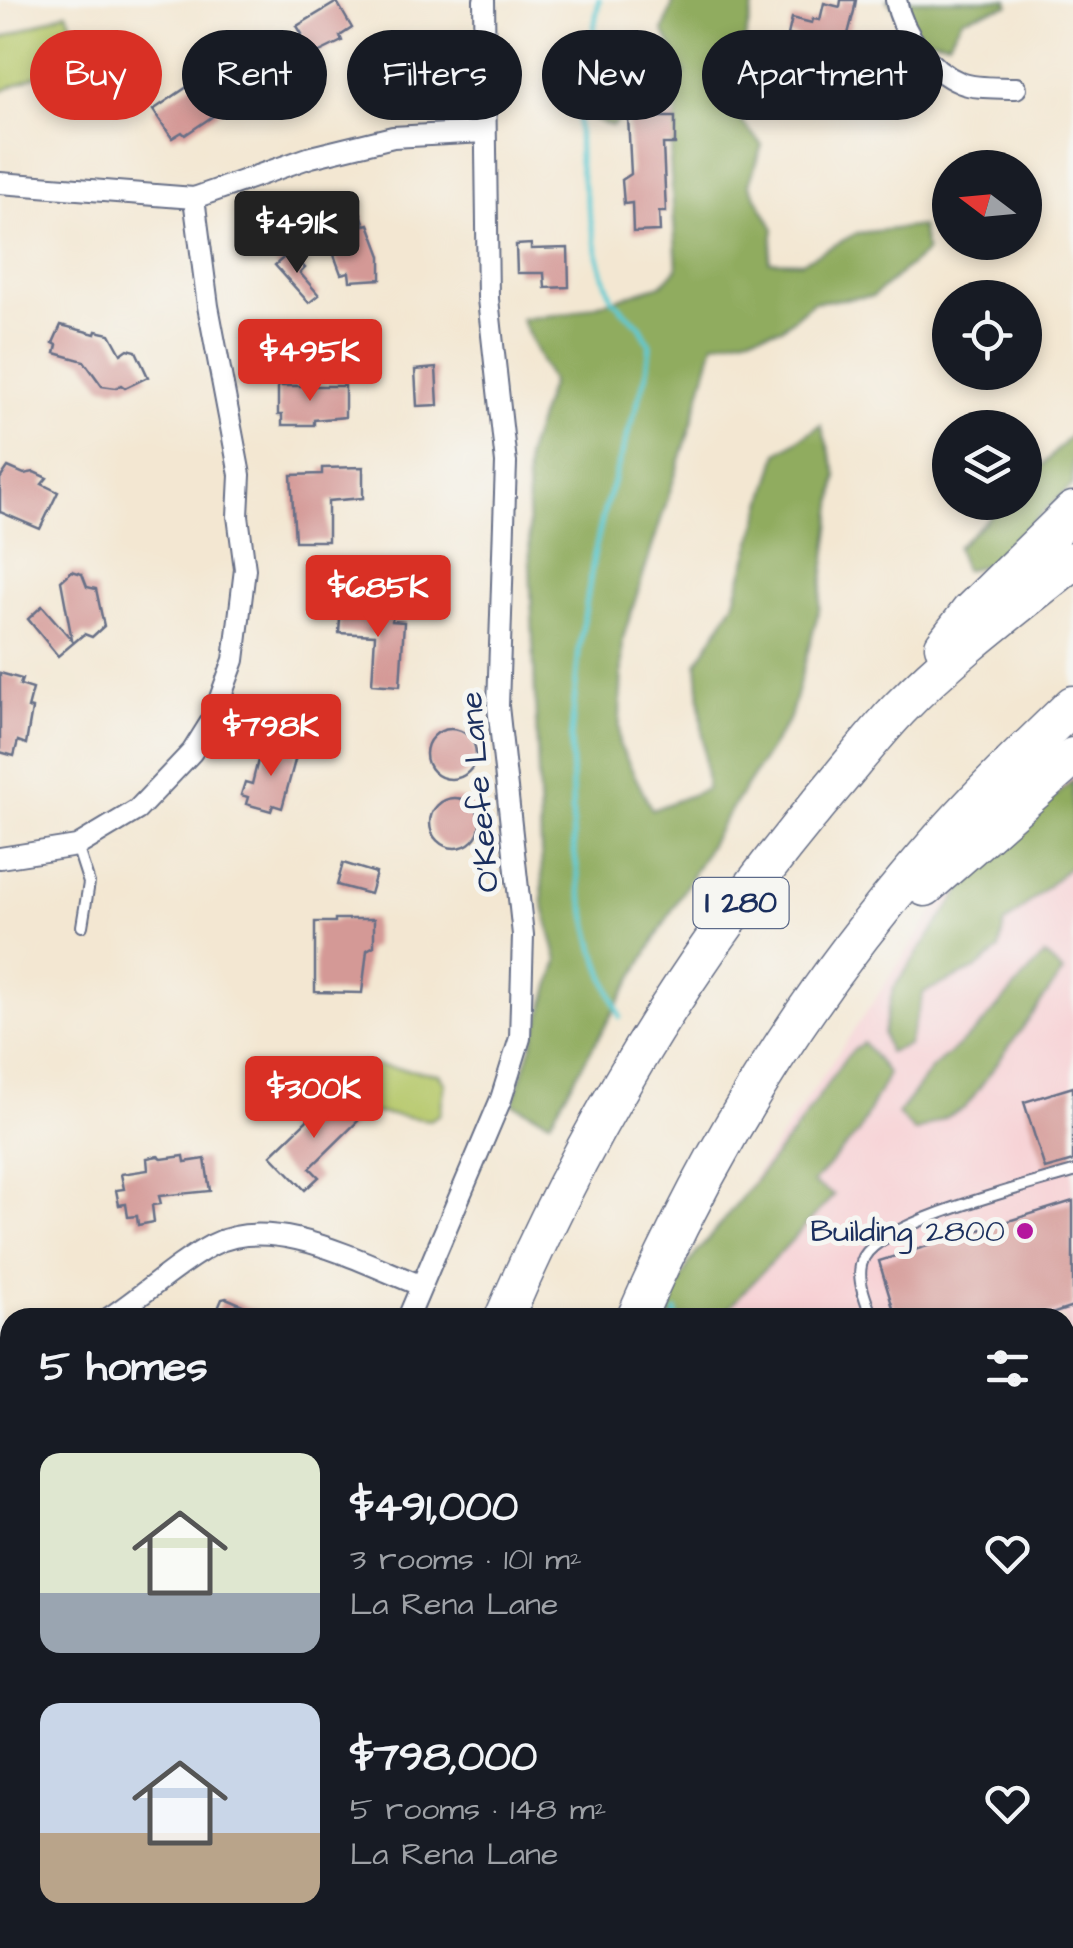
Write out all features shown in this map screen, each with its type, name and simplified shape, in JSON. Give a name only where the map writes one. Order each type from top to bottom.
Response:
[{"type":"highway","points":[[898,711],[970,612],[1073,511]]},
{"type":"highway","name":"I 280","points":[[508,1308],[590,1137],[648,1038],[782,846],[898,711],[947,664],[1073,561]]},
{"type":"highway","points":[[641,1308],[717,1150],[794,1030],[924,857],[1073,705]]},
{"type":"highway","points":[[864,934],[938,876],[1073,757]]},
{"type":"street","name":"O'Keefe Lane","points":[[412,1308],[502,1099],[520,1038],[524,934],[498,706],[506,463],[488,299],[484,0]]},
{"type":"street","points":[[896,0],[903,29],[940,71],[964,85],[1016,88]]},
{"type":"street","points":[[0,183],[194,198],[311,158],[393,136],[484,132]]},
{"type":"street","points":[[0,858],[77,846],[138,810],[192,752],[212,720],[234,660],[244,570],[238,516],[240,475],[208,306],[194,198]]},
{"type":"street","points":[[124,1308],[212,1245],[246,1234],[274,1234],[307,1242],[420,1285]]},
{"type":"lane","points":[[77,846],[89,883],[82,926]]},
{"type":"lane","points":[[869,1308],[860,1271],[863,1258],[883,1239],[947,1211],[1073,1172]]},
{"type":"shaded area","points":[[1073,757],[1073,1308],[674,1308],[685,1279],[949,890]]},
{"type":"green space","points":[[674,0],[755,0],[747,30],[702,30],[702,120],[740,120],[762,145],[749,184],[774,229],[769,261],[802,262],[857,233],[921,226],[926,252],[873,296],[813,302],[782,328],[714,343],[623,638],[619,744],[652,810],[707,789],[697,663],[734,603],[778,453],[821,425],[837,475],[819,610],[790,718],[726,817],[550,1121],[513,1104],[558,961],[543,903],[526,457],[551,382],[521,319],[570,313],[661,285],[677,269],[670,162],[676,120],[682,120],[682,72],[686,75],[682,67],[682,30],[663,30]]},
{"type":"green space","points":[[887,0],[1008,0],[1009,5],[963,18],[948,42],[943,41],[943,30],[914,30]]},
{"type":"green space","points":[[67,12],[74,30],[30,30],[30,78],[0,92],[0,39]]},
{"type":"green space","points":[[594,120],[620,120],[612,126]]},
{"type":"green space","points":[[1073,433],[1073,485],[1042,514],[1042,466]]},
{"type":"green space","points":[[986,520],[1035,520],[986,565],[964,570],[957,547]]},
{"type":"green space","points":[[1073,780],[1073,864],[1004,925],[999,950],[976,969],[924,992],[908,1045],[888,1052],[883,1033],[893,989],[975,870]]},
{"type":"green space","points":[[1044,955],[1063,972],[965,1108],[915,1132],[898,1114],[932,1068],[979,1028]]},
{"type":"green space","points":[[863,1042],[888,1074],[858,1133],[813,1183],[834,1195],[728,1308],[668,1308],[689,1263],[798,1127],[845,1058]]},
{"type":"green space","points":[[359,1063],[439,1074],[445,1083],[440,1114],[430,1120],[353,1110],[347,1101],[351,1069]]},
{"type":"building","points":[[841,0],[856,0],[849,30],[789,30],[792,18],[812,23],[813,19],[820,20],[824,3],[840,7]]},
{"type":"building","points":[[337,2],[352,28],[340,36],[342,41],[327,48],[327,30],[300,30],[297,26]]},
{"type":"building","points":[[182,90],[182,120],[207,120],[185,135],[182,132],[172,138],[160,120],[162,104]]},
{"type":"building","points":[[628,120],[675,120],[675,144],[663,144],[666,212],[659,212],[660,231],[633,232],[632,203],[624,204],[622,180],[631,174]]},
{"type":"building","points":[[347,211],[350,219],[361,214],[365,225],[369,224],[381,256],[381,279],[350,281],[349,272],[341,274],[325,230],[332,228],[328,215]]},
{"type":"building","points":[[531,244],[531,249],[568,248],[569,287],[545,288],[544,273],[517,273],[516,245]]},
{"type":"building","points":[[290,252],[305,268],[300,273],[319,295],[309,303],[275,265]]},
{"type":"building","points":[[61,325],[110,334],[121,354],[128,349],[136,351],[148,377],[125,388],[102,386],[84,361],[55,353],[57,345],[53,343]]},
{"type":"building","points":[[436,368],[438,405],[417,406],[415,370]]},
{"type":"building","points":[[278,386],[345,386],[345,417],[314,420],[314,425],[282,425]]},
{"type":"building","points":[[8,467],[47,478],[42,484],[58,492],[40,529],[0,512],[0,479]]},
{"type":"building","points":[[363,467],[363,498],[328,501],[328,541],[295,541],[291,475],[322,474],[322,468]]},
{"type":"building","points":[[72,571],[82,574],[87,587],[96,589],[104,626],[92,637],[84,634],[58,656],[28,619],[42,606],[72,640],[61,581]]},
{"type":"building","points":[[341,605],[393,609],[392,621],[404,622],[400,686],[372,684],[375,635],[339,633]]},
{"type":"building","points":[[0,673],[22,679],[20,685],[33,689],[26,744],[18,741],[14,756],[0,752]]},
{"type":"building","points":[[451,729],[469,736],[476,754],[469,772],[451,779],[433,772],[426,754],[433,736]]},
{"type":"building","points":[[268,744],[297,753],[282,808],[273,805],[271,811],[246,804],[248,797],[241,795],[245,782],[252,784],[258,760],[263,762]]},
{"type":"building","points":[[455,798],[472,806],[480,823],[472,840],[455,848],[438,840],[430,823],[438,806]]},
{"type":"building","points":[[343,863],[376,873],[370,894],[337,885]]},
{"type":"building","points":[[374,919],[374,946],[367,950],[362,993],[315,992],[315,922]]},
{"type":"building","points":[[1073,1087],[1073,1161],[1045,1169],[1024,1102]]},
{"type":"building","points":[[333,1095],[358,1121],[310,1168],[319,1177],[305,1190],[271,1155]]},
{"type":"building","points":[[184,1156],[185,1162],[205,1159],[210,1191],[159,1196],[161,1204],[152,1205],[154,1222],[138,1225],[137,1216],[128,1217],[126,1204],[119,1205],[116,1190],[124,1189],[121,1174],[148,1170],[147,1158]]},
{"type":"building","name":"Building 2800","points":[[1073,1201],[1073,1307],[1070,1308],[893,1308],[879,1261]]},
{"type":"building","points":[[226,1298],[250,1308],[218,1308]]},
{"type":"waterway","points":[[599,0],[578,121],[579,163],[600,265],[612,299],[640,326],[650,345],[647,373],[594,555],[571,737],[573,842],[580,889],[595,951],[620,1017]]},
{"type":"place","name":"Building 2800","points":[[1025,1231]]}]
